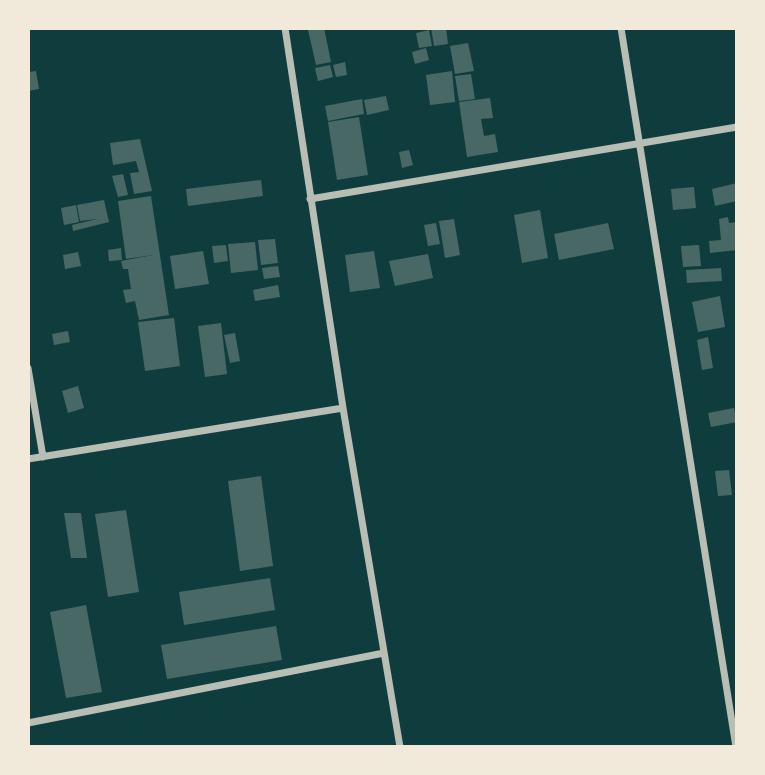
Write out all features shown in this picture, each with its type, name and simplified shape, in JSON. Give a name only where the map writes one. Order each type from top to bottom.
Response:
[{"type":"street","points":[[285,28],[343,408],[400,747]]},
{"type":"street","points":[[621,28],[736,747]]},
{"type":"street","points":[[310,199],[737,127]]},
{"type":"street","points":[[28,368],[43,457]]},
{"type":"street","points":[[28,459],[343,408]]},
{"type":"street","points":[[28,723],[384,653]]},
{"type":"building","points":[[324,28],[331,62],[316,65],[308,30]]},
{"type":"building","points":[[431,28],[446,28],[448,44],[434,46]]},
{"type":"building","points":[[429,30],[432,46],[419,48],[416,33]]},
{"type":"building","points":[[468,43],[474,71],[455,74],[450,46]]},
{"type":"building","points":[[426,48],[429,60],[415,64],[412,52]]},
{"type":"building","points":[[345,62],[347,75],[336,77],[333,65]]},
{"type":"building","points":[[330,65],[333,77],[318,81],[315,68]]},
{"type":"building","points":[[36,71],[39,89],[28,91],[28,72]]},
{"type":"building","points":[[452,71],[455,102],[430,105],[426,75]]},
{"type":"building","points":[[471,74],[475,99],[459,101],[455,76]]},
{"type":"building","points":[[386,96],[389,110],[367,115],[364,100]]},
{"type":"building","points":[[490,98],[493,118],[481,119],[484,136],[495,134],[498,152],[467,157],[459,102]]},
{"type":"building","points":[[362,99],[364,114],[328,121],[325,106]]},
{"type":"building","points":[[359,117],[368,175],[337,180],[328,122]]},
{"type":"building","points":[[140,139],[152,191],[134,194],[130,173],[139,172],[136,161],[113,165],[110,143]]},
{"type":"building","points":[[409,150],[413,165],[402,168],[399,152]]},
{"type":"building","points":[[123,174],[128,195],[118,197],[112,176]]},
{"type":"building","points":[[261,180],[263,196],[188,206],[186,189]]},
{"type":"building","points":[[737,183],[737,201],[715,206],[712,189]]},
{"type":"building","points":[[694,187],[696,208],[673,210],[671,189]]},
{"type":"building","points":[[151,196],[169,315],[139,320],[135,301],[126,303],[123,290],[131,289],[128,269],[123,269],[121,261],[153,255],[126,259],[118,201]]},
{"type":"building","points":[[104,200],[109,222],[73,231],[72,225],[97,219],[80,221],[77,205]]},
{"type":"building","points":[[76,205],[79,222],[64,225],[61,208]]},
{"type":"building","points":[[540,210],[548,258],[522,263],[514,215]]},
{"type":"building","points":[[728,217],[729,223],[737,222],[737,250],[710,253],[709,241],[721,240],[719,219]]},
{"type":"building","points":[[454,219],[460,255],[445,258],[439,221]]},
{"type":"building","points":[[436,223],[440,244],[428,246],[424,225]]},
{"type":"building","points":[[608,223],[614,249],[559,260],[554,234]]},
{"type":"building","points":[[275,239],[278,263],[261,265],[258,240]]},
{"type":"building","points":[[255,242],[258,270],[231,273],[228,244]]},
{"type":"building","points":[[226,245],[228,261],[214,263],[212,246]]},
{"type":"building","points":[[699,245],[701,266],[683,267],[681,246]]},
{"type":"building","points":[[121,248],[122,260],[109,261],[108,250]]},
{"type":"building","points":[[203,251],[209,284],[175,289],[170,256]]},
{"type":"building","points":[[374,251],[380,288],[350,292],[345,255]]},
{"type":"building","points":[[78,252],[81,266],[65,269],[63,255]]},
{"type":"building","points":[[428,254],[433,278],[395,286],[389,261]]},
{"type":"building","points":[[278,266],[280,277],[264,279],[262,268]]},
{"type":"building","points":[[721,268],[722,281],[687,283],[686,270]]},
{"type":"building","points":[[278,285],[280,297],[255,301],[253,290]]},
{"type":"building","points":[[720,296],[725,327],[698,332],[692,302]]},
{"type":"building","points":[[174,318],[180,366],[145,371],[138,322]]},
{"type":"building","points":[[221,323],[227,374],[205,377],[198,326]]},
{"type":"building","points":[[68,331],[70,342],[54,345],[52,334]]},
{"type":"building","points":[[235,333],[240,361],[230,363],[224,335]]},
{"type":"building","points":[[708,337],[713,368],[702,370],[697,340]]},
{"type":"building","points":[[78,386],[84,408],[68,413],[62,391]]},
{"type":"building","points":[[734,408],[737,422],[711,427],[708,413]]},
{"type":"building","points":[[729,470],[732,495],[718,496],[715,471]]},
{"type":"building","points":[[261,476],[273,566],[240,571],[228,481]]},
{"type":"building","points":[[126,510],[139,592],[108,597],[95,514]]},
{"type":"building","points":[[64,513],[81,513],[87,558],[71,558]]},
{"type":"building","points":[[270,578],[275,610],[184,625],[179,592]]},
{"type":"building","points":[[86,605],[102,692],[66,698],[50,612]]},
{"type":"building","points":[[276,626],[282,660],[167,679],[161,645]]}]
